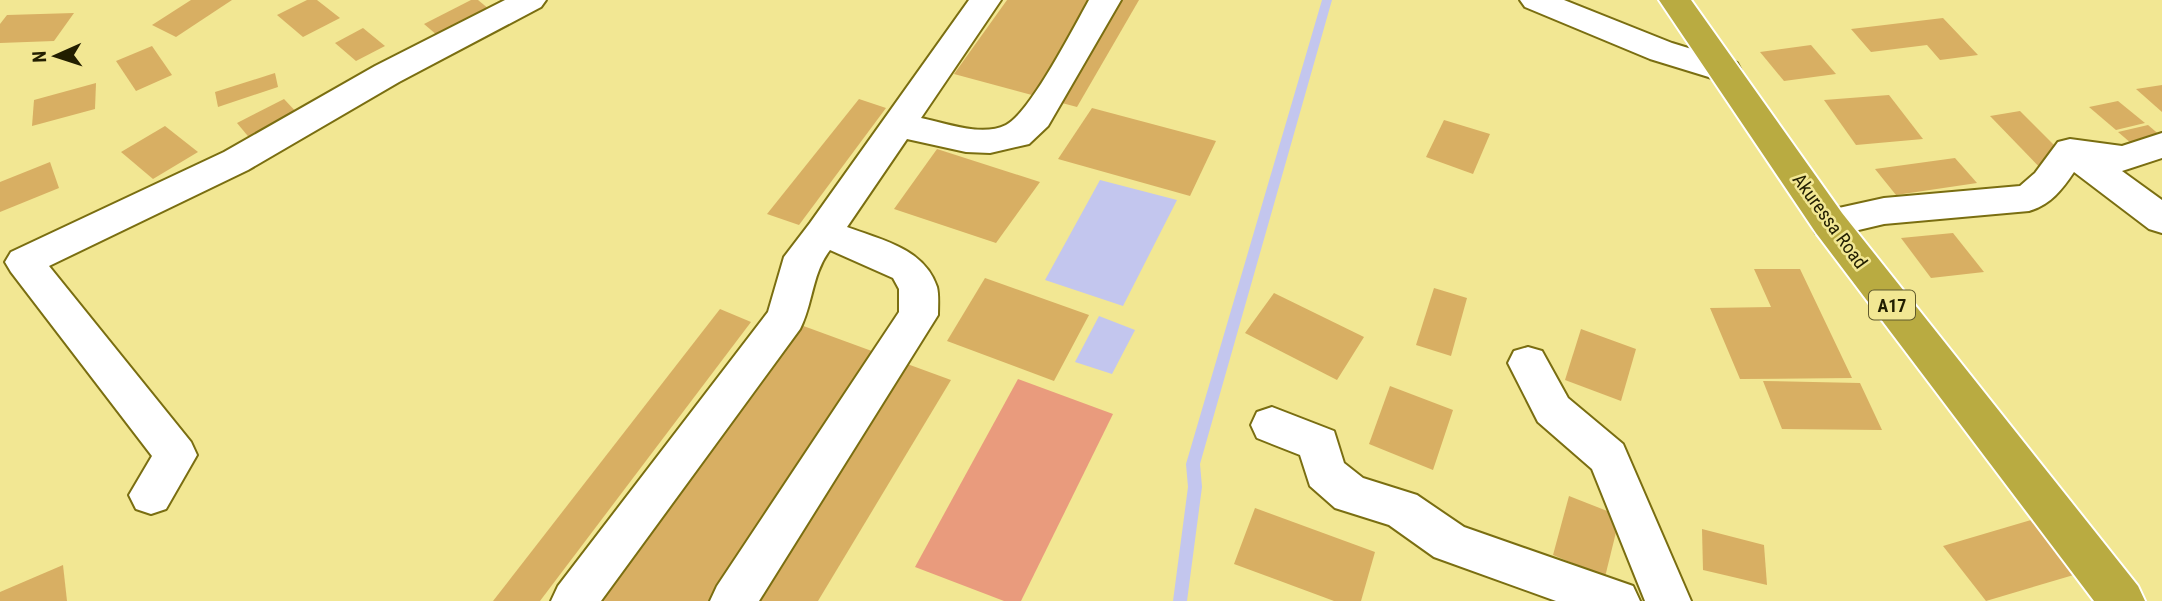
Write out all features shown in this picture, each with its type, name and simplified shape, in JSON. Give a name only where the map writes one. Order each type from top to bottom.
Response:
[{"type":"highway","name":"Akuressa Road","points":[[1675,0],[1829,223],[2122,601]]},
{"type":"street","points":[[150,495],[176,455],[24,262],[236,161],[387,74],[530,0]]},
{"type":"street","points":[[574,601],[786,318],[803,257],[900,125],[985,0]]},
{"type":"street","points":[[900,125],[966,140],[990,141],[1017,135],[1036,118],[1105,0]]},
{"type":"street","points":[[1536,0],[1661,51],[1725,71]]},
{"type":"street","points":[[2070,151],[2124,159],[2162,145]]},
{"type":"street","points":[[1829,223],[1884,211],[2029,198],[2048,182],[2070,151]]},
{"type":"street","points":[[2070,151],[2162,219]]},
{"type":"street","points":[[733,601],[919,315],[918,288],[906,268],[823,233]]},
{"type":"street","points":[[1528,363],[1553,410],[1608,457],[1668,601]]},
{"type":"street","points":[[1272,425],[1319,444],[1325,472],[1350,494],[1402,509],[1450,543],[1617,601]]},
{"type":"shaded area","points":[[1018,379],[1113,414],[1021,601],[1004,601],[915,567]]},
{"type":"water","points":[[1100,180],[1177,200],[1123,306],[1045,280]]},
{"type":"water","points":[[1099,316],[1135,330],[1112,374],[1075,362]]},
{"type":"building","points":[[191,0],[232,0],[176,37],[152,25]]},
{"type":"building","points":[[307,0],[317,0],[340,18],[303,37],[277,15]]},
{"type":"building","points":[[471,0],[478,0],[495,14],[444,41],[424,24]]},
{"type":"building","points":[[1007,0],[1139,0],[1077,107],[954,74]]},
{"type":"building","points":[[74,13],[54,41],[0,43],[0,24],[7,15]]},
{"type":"building","points":[[1943,18],[1978,55],[1940,60],[1927,45],[1871,52],[1851,29]]},
{"type":"building","points":[[363,28],[385,46],[356,61],[335,43]]},
{"type":"building","points":[[1811,45],[1836,74],[1784,81],[1760,52]]},
{"type":"building","points":[[152,46],[172,75],[136,91],[116,61]]},
{"type":"building","points":[[275,73],[278,87],[218,107],[215,92]]},
{"type":"building","points":[[96,83],[95,109],[32,126],[34,100]]},
{"type":"building","points":[[2162,85],[2162,112],[2136,89]]},
{"type":"building","points":[[1889,95],[1923,139],[1856,145],[1824,100]]},
{"type":"building","points":[[284,99],[300,116],[252,141],[237,123]]},
{"type":"building","points":[[859,99],[886,108],[799,225],[767,214]]},
{"type":"building","points":[[2118,101],[2145,123],[2116,130],[2089,107]]},
{"type":"building","points":[[1092,108],[1216,141],[1190,196],[1058,159]]},
{"type":"building","points":[[2020,111],[2080,171],[2048,176],[1990,116]]},
{"type":"building","points":[[1444,120],[1490,134],[1473,174],[1426,157]]},
{"type":"building","points":[[2148,125],[2162,137],[2162,151],[2145,155],[2118,132]]},
{"type":"building","points":[[165,126],[198,152],[153,179],[121,152]]},
{"type":"building","points":[[937,149],[1040,182],[996,243],[894,209]]},
{"type":"building","points":[[1955,158],[1977,183],[1896,195],[1875,169]]},
{"type":"building","points":[[50,162],[59,188],[0,212],[0,182]]},
{"type":"building","points":[[1953,233],[1984,272],[1931,278],[1901,238]]},
{"type":"building","points":[[1754,269],[1800,269],[1852,378],[1740,379],[1710,308],[1771,307]]},
{"type":"building","points":[[985,278],[1089,315],[1054,381],[947,341]]},
{"type":"building","points":[[1434,288],[1467,298],[1451,356],[1416,345]]},
{"type":"building","points":[[1274,293],[1364,337],[1337,380],[1245,333]]},
{"type":"building","points":[[720,309],[751,322],[540,601],[493,601]]},
{"type":"building","points":[[798,324],[951,380],[818,601],[593,601]]},
{"type":"building","points":[[1581,329],[1636,349],[1621,401],[1565,380]]},
{"type":"building","points":[[1763,381],[1860,383],[1882,430],[1782,429]]},
{"type":"building","points":[[1390,386],[1453,410],[1433,470],[1369,444]]},
{"type":"building","points":[[1569,496],[1620,516],[1605,577],[1553,555]]},
{"type":"building","points":[[1255,508],[1375,552],[1361,601],[1334,601],[1234,564]]},
{"type":"building","points":[[2031,520],[2077,574],[1986,601],[1943,546]]},
{"type":"building","points":[[1702,529],[1764,545],[1767,585],[1703,570]]},
{"type":"building","points":[[63,565],[67,601],[0,601],[0,592]]},
{"type":"waterway","points":[[1180,601],[1195,487],[1193,464],[1327,0]]}]
